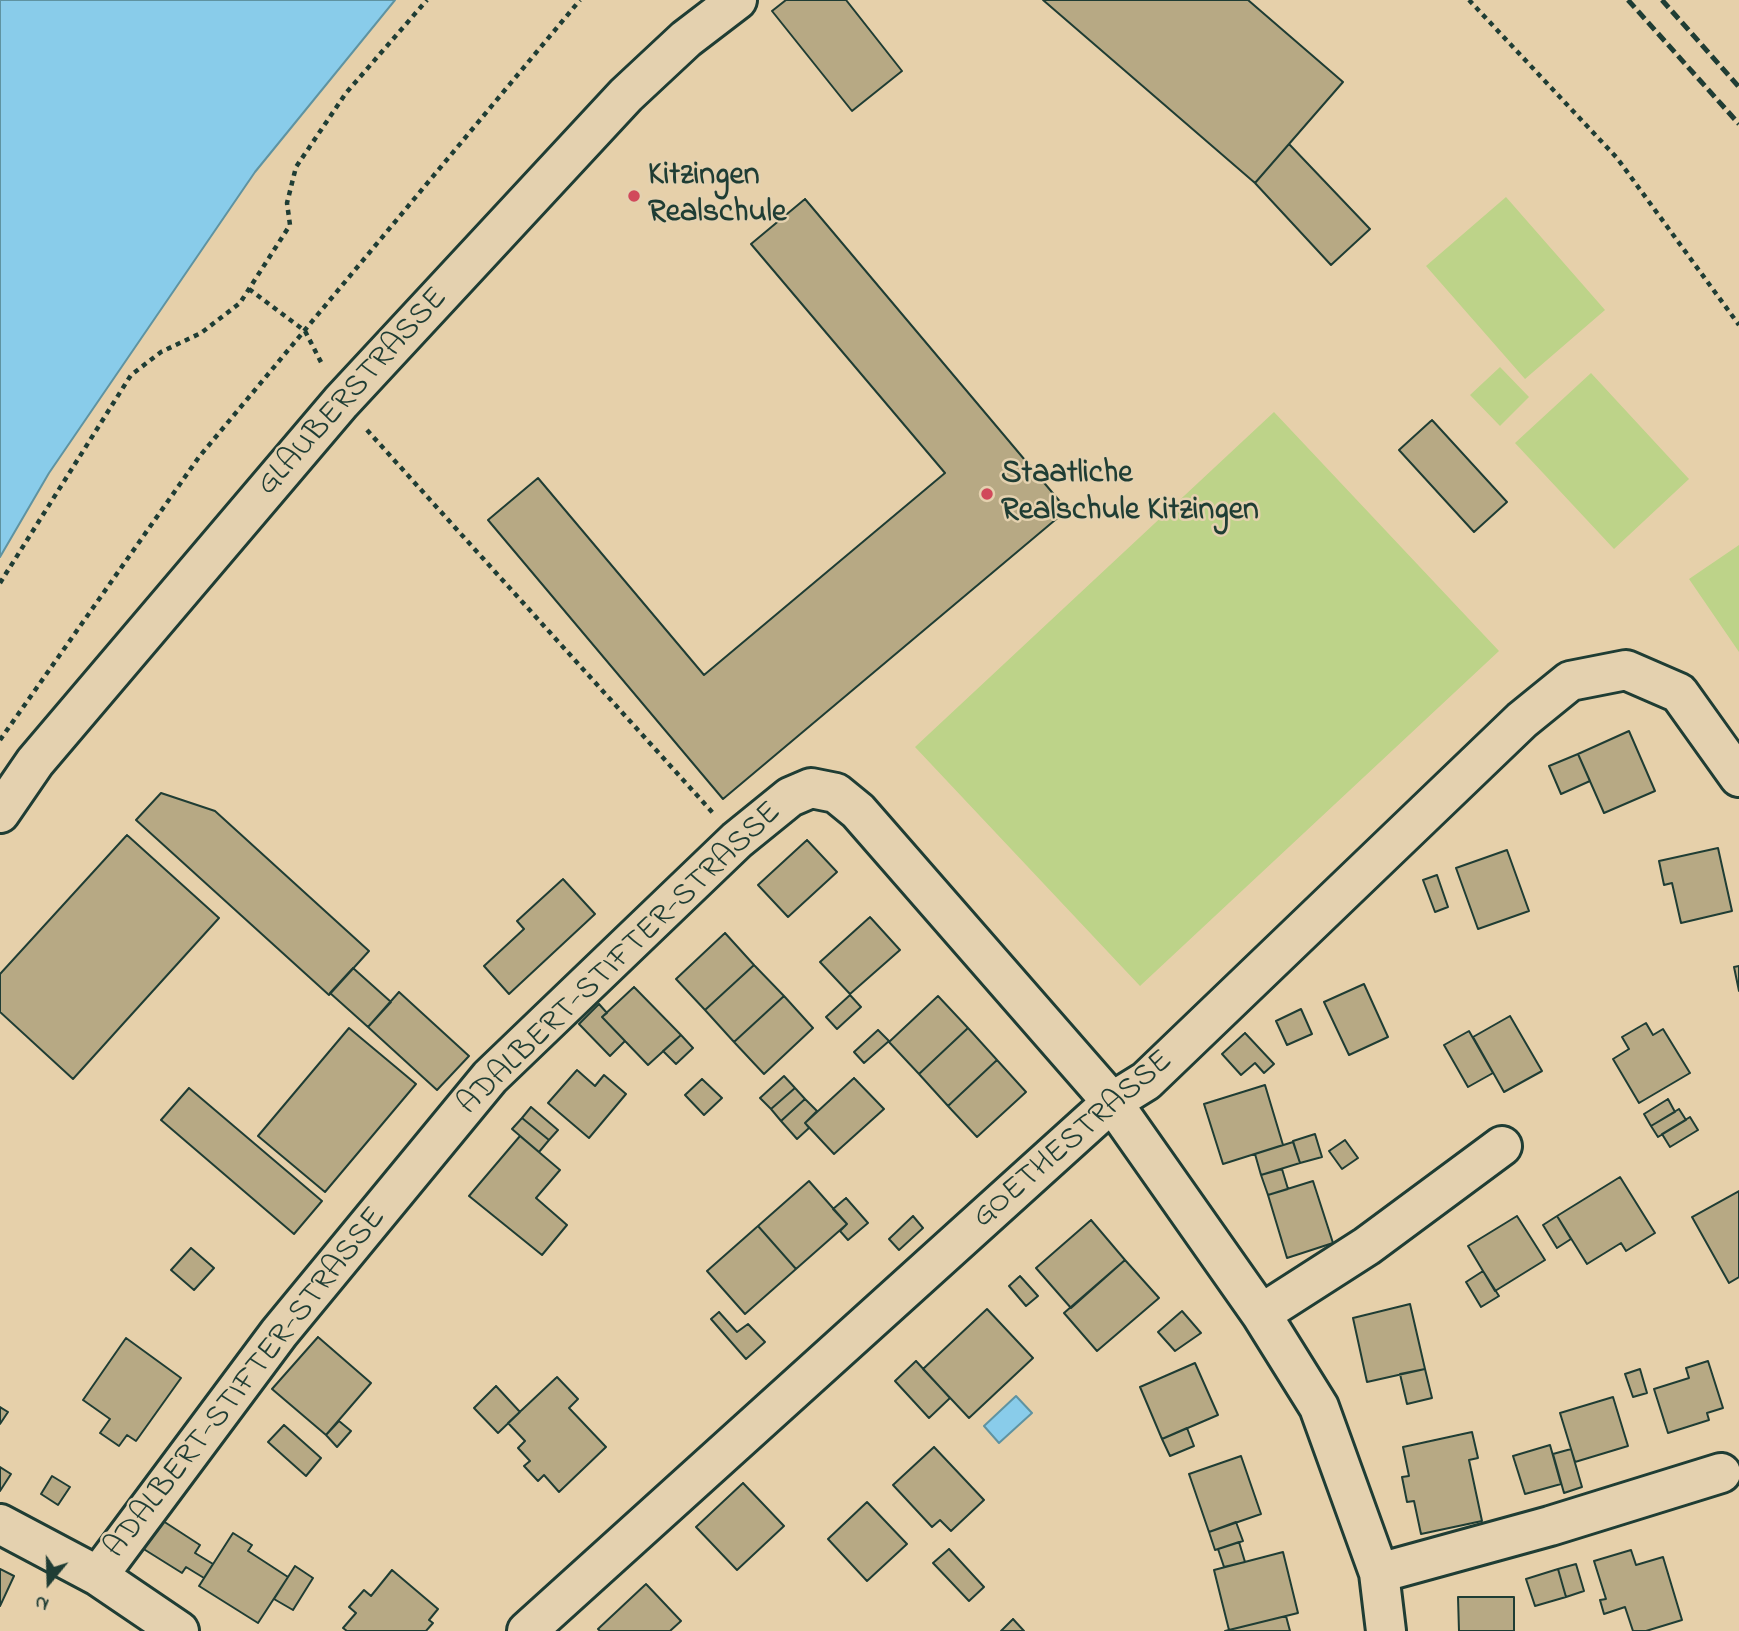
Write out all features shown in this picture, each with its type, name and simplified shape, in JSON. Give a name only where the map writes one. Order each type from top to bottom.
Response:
[{"type":"street","name":"GLAUBERSTRASSE","points":[[0,813],[35,762],[347,397],[626,95],[686,39],[737,0]]},
{"type":"street","name":"GOETHESTRASSE","points":[[527,1631],[1112,1102],[1146,1082],[1522,720],[1570,681],[1626,670],[1679,693],[1739,777]]},
{"type":"street","name":"ADALBERT-STIFTER-STRASSE","points":[[179,1631],[98,1577],[279,1333],[490,1077],[737,840],[790,797],[811,788],[836,793],[858,811],[1112,1102],[1261,1314],[1318,1407],[1379,1573],[1386,1631]]},
{"type":"street","points":[[1261,1314],[1367,1246],[1502,1146]]},
{"type":"street","points":[[1379,1573],[1721,1473]]},
{"type":"street","points":[[0,1524],[98,1577]]},
{"type":"path","points":[[0,583],[131,375],[162,352],[201,333],[240,303],[290,225],[287,203],[296,167],[346,93],[427,0]]},
{"type":"path","points":[[0,740],[198,457],[580,0]]},
{"type":"path","points":[[1469,0],[1617,158],[1739,325]]},
{"type":"path","points":[[248,289],[304,331],[321,365],[347,397],[737,840]]},
{"type":"green space","points":[[1506,197],[1605,310],[1525,379],[1426,266]]},
{"type":"green space","points":[[1500,367],[1529,397],[1500,426],[1470,395]]},
{"type":"green space","points":[[1591,373],[1689,479],[1614,549],[1515,443]]},
{"type":"green space","points":[[1274,412],[1499,651],[1140,986],[915,747]]},
{"type":"green space","points":[[1739,545],[1739,652],[1689,579]]},
{"type":"water","points":[[0,0],[395,0],[255,172],[49,473],[0,557]]},
{"type":"water","points":[[1016,1396],[1032,1413],[999,1443],[984,1426]]},
{"type":"building","points":[[786,0],[846,0],[902,71],[852,111],[772,11]]},
{"type":"building","points":[[1043,0],[1248,0],[1343,82],[1255,183]]},
{"type":"building","points":[[1289,144],[1370,229],[1331,265],[1255,183]]},
{"type":"building","name":"Staatliche Realschule Kitzingen","points":[[805,199],[1067,510],[723,799],[488,520],[538,478],[704,675],[945,473],[751,244]]},
{"type":"building","points":[[1432,420],[1507,502],[1474,532],[1399,450]]},
{"type":"building","points":[[1629,731],[1655,791],[1604,813],[1578,754]]},
{"type":"building","points":[[1578,754],[1590,781],[1561,794],[1549,766]]},
{"type":"building","points":[[161,793],[215,811],[369,951],[329,995],[136,820]]},
{"type":"building","points":[[127,835],[219,918],[73,1079],[0,1012],[0,974]]},
{"type":"building","points":[[807,840],[837,872],[788,917],[758,885]]},
{"type":"building","points":[[1718,848],[1732,911],[1681,923],[1672,883],[1664,885],[1659,861]]},
{"type":"building","points":[[1507,850],[1529,911],[1478,929],[1456,868]]},
{"type":"building","points":[[1437,875],[1448,907],[1435,912],[1423,880]]},
{"type":"building","points":[[563,879],[595,914],[509,994],[484,966],[524,929],[517,921]]},
{"type":"building","points":[[870,917],[900,950],[850,994],[820,962]]},
{"type":"building","points":[[725,933],[754,965],[705,1010],[676,979]]},
{"type":"building","points":[[754,965],[784,996],[734,1042],[705,1010]]},
{"type":"building","points":[[1739,966],[1739,991],[1734,967]]},
{"type":"building","points":[[353,968],[391,1002],[368,1027],[330,993]]},
{"type":"building","points":[[1364,984],[1388,1037],[1349,1055],[1324,1002]]},
{"type":"building","points":[[634,987],[681,1035],[648,1065],[602,1017]]},
{"type":"building","points":[[399,992],[469,1056],[437,1090],[368,1027]]},
{"type":"building","points":[[850,995],[861,1007],[837,1029],[826,1017]]},
{"type":"building","points":[[784,996],[813,1028],[764,1074],[734,1042]]},
{"type":"building","points":[[938,996],[968,1028],[919,1074],[889,1042]]},
{"type":"building","points":[[599,1004],[607,1013],[602,1017],[625,1041],[610,1056],[579,1024]]},
{"type":"building","points":[[1301,1009],[1312,1034],[1287,1045],[1276,1021]]},
{"type":"building","points":[[1510,1016],[1542,1071],[1504,1092],[1473,1037]]},
{"type":"building","points":[[1646,1023],[1653,1035],[1663,1029],[1690,1073],[1639,1103],[1613,1059],[1629,1049],[1622,1037]]},
{"type":"building","points":[[349,1028],[416,1084],[325,1192],[258,1136]]},
{"type":"building","points":[[968,1028],[997,1060],[948,1106],[919,1074]]},
{"type":"building","points":[[878,1030],[889,1041],[864,1063],[854,1052]]},
{"type":"building","points":[[1469,1031],[1493,1073],[1468,1087],[1444,1045]]},
{"type":"building","points":[[1245,1033],[1274,1064],[1264,1073],[1255,1063],[1241,1075],[1222,1054]]},
{"type":"building","points":[[681,1035],[693,1048],[676,1064],[663,1051]]},
{"type":"building","points":[[997,1060],[1026,1092],[977,1137],[948,1106]]},
{"type":"building","points":[[577,1070],[595,1086],[604,1075],[626,1094],[589,1138],[548,1103]]},
{"type":"building","points":[[784,1076],[795,1088],[771,1109],[760,1098]]},
{"type":"building","points":[[854,1078],[884,1109],[834,1154],[805,1123]]},
{"type":"building","points":[[702,1079],[722,1098],[704,1115],[685,1095]]},
{"type":"building","points":[[1265,1085],[1283,1145],[1223,1164],[1204,1104]]},
{"type":"building","points":[[189,1088],[322,1201],[294,1234],[161,1120]]},
{"type":"building","points":[[795,1088],[805,1099],[781,1121],[771,1109]]},
{"type":"building","points":[[805,1099],[817,1111],[805,1123],[809,1128],[797,1139],[781,1121]]},
{"type":"building","points":[[1668,1099],[1675,1112],[1651,1126],[1644,1114]]},
{"type":"building","points":[[531,1107],[558,1130],[549,1140],[522,1118]]},
{"type":"building","points":[[1679,1109],[1686,1120],[1658,1137],[1651,1126]]},
{"type":"building","points":[[1690,1117],[1698,1130],[1670,1147],[1662,1134]]},
{"type":"building","points":[[522,1118],[549,1140],[539,1152],[512,1129]]},
{"type":"building","points":[[1315,1134],[1322,1157],[1300,1163],[1293,1141]]},
{"type":"building","points":[[520,1136],[560,1170],[536,1198],[567,1225],[542,1255],[469,1196]]},
{"type":"building","points":[[1345,1140],[1358,1158],[1342,1169],[1329,1151]]},
{"type":"building","points":[[1293,1142],[1300,1163],[1261,1175],[1255,1154]]},
{"type":"building","points":[[1282,1169],[1288,1189],[1268,1195],[1261,1175]]},
{"type":"building","points":[[1620,1177],[1655,1233],[1626,1251],[1621,1243],[1587,1264],[1557,1216]]},
{"type":"building","points":[[809,1181],[847,1224],[796,1269],[758,1226]]},
{"type":"building","points":[[1313,1181],[1333,1243],[1287,1258],[1268,1195]]},
{"type":"building","points":[[1739,1191],[1739,1277],[1729,1283],[1692,1217]]},
{"type":"building","points":[[846,1198],[868,1223],[848,1240],[840,1231],[847,1224],[833,1209]]},
{"type":"building","points":[[913,1216],[923,1228],[899,1250],[889,1239]]},
{"type":"building","points":[[1517,1216],[1545,1260],[1495,1291],[1468,1246]]},
{"type":"building","points":[[1557,1216],[1571,1239],[1557,1248],[1543,1225]]},
{"type":"building","points":[[1091,1220],[1125,1260],[1071,1308],[1036,1268]]},
{"type":"building","points":[[758,1226],[796,1269],[745,1314],[707,1271]]},
{"type":"building","points":[[191,1248],[214,1268],[194,1290],[171,1270]]},
{"type":"building","points":[[1125,1260],[1159,1298],[1097,1351],[1064,1313]]},
{"type":"building","points":[[1483,1271],[1499,1296],[1481,1307],[1466,1282]]},
{"type":"building","points":[[1020,1276],[1038,1296],[1026,1306],[1009,1286]]},
{"type":"building","points":[[1410,1304],[1425,1369],[1367,1382],[1353,1318]]},
{"type":"building","points":[[987,1309],[1033,1358],[969,1418],[923,1369]]},
{"type":"building","points":[[1182,1311],[1201,1333],[1175,1351],[1158,1332]]},
{"type":"building","points":[[719,1312],[737,1332],[748,1324],[765,1342],[746,1359],[711,1319]]},
{"type":"building","points":[[318,1337],[371,1383],[326,1435],[272,1389]]},
{"type":"building","points":[[126,1338],[181,1378],[136,1441],[127,1435],[119,1446],[100,1433],[110,1419],[83,1400]]},
{"type":"building","points":[[916,1361],[950,1398],[929,1418],[895,1381]]},
{"type":"building","points":[[1708,1361],[1723,1408],[1707,1413],[1709,1420],[1668,1433],[1654,1389],[1689,1378],[1686,1368]]},
{"type":"building","points":[[1195,1363],[1218,1415],[1162,1439],[1140,1387]]},
{"type":"building","points":[[1425,1369],[1432,1398],[1407,1404],[1400,1374]]},
{"type":"building","points":[[1640,1369],[1647,1393],[1633,1397],[1625,1374]]},
{"type":"building","points":[[557,1377],[578,1399],[569,1408],[606,1447],[559,1492],[544,1475],[538,1481],[524,1466],[530,1461],[518,1448],[525,1441],[508,1423]]},
{"type":"building","points":[[496,1386],[520,1412],[498,1433],[474,1408]]},
{"type":"building","points":[[1613,1397],[1628,1446],[1575,1462],[1560,1413]]},
{"type":"building","points":[[0,1407],[8,1412],[0,1424]]},
{"type":"building","points":[[339,1421],[351,1431],[337,1447],[326,1435]]},
{"type":"building","points":[[284,1425],[321,1458],[306,1476],[268,1442]]},
{"type":"building","points":[[1187,1428],[1194,1446],[1170,1456],[1162,1439]]},
{"type":"building","points":[[1472,1432],[1478,1458],[1469,1460],[1482,1521],[1421,1534],[1414,1501],[1407,1502],[1402,1477],[1409,1476],[1403,1447]]},
{"type":"building","points":[[1550,1445],[1561,1484],[1525,1494],[1513,1456]]},
{"type":"building","points":[[934,1447],[984,1500],[951,1531],[940,1520],[932,1527],[893,1485]]},
{"type":"building","points":[[1571,1449],[1582,1487],[1564,1493],[1553,1454]]},
{"type":"building","points":[[1241,1456],[1261,1514],[1209,1532],[1189,1474]]},
{"type":"building","points":[[0,1467],[11,1474],[0,1491]]},
{"type":"building","points":[[52,1476],[70,1487],[58,1505],[41,1494]]},
{"type":"building","points":[[743,1483],[784,1526],[737,1570],[696,1527]]},
{"type":"building","points":[[867,1502],[907,1544],[867,1581],[828,1539]]},
{"type":"building","points":[[160,1519],[200,1545],[195,1553],[213,1564],[204,1578],[186,1567],[182,1573],[142,1548]]},
{"type":"building","points":[[1236,1522],[1243,1541],[1215,1550],[1209,1532]]},
{"type":"building","points":[[233,1533],[252,1545],[248,1551],[288,1577],[258,1623],[199,1586]]},
{"type":"building","points":[[1239,1542],[1245,1562],[1224,1567],[1218,1549]]},
{"type":"building","points":[[949,1549],[984,1587],[969,1601],[933,1563]]},
{"type":"building","points":[[1631,1550],[1636,1565],[1663,1557],[1682,1620],[1646,1631],[1633,1631],[1625,1607],[1604,1614],[1600,1600],[1606,1599],[1594,1561]]},
{"type":"building","points":[[1283,1552],[1298,1613],[1229,1630],[1214,1570]]},
{"type":"building","points":[[1576,1564],[1584,1591],[1566,1597],[1558,1569]]},
{"type":"building","points":[[295,1566],[313,1578],[293,1610],[274,1599]]},
{"type":"building","points":[[0,1569],[14,1576],[0,1606]]},
{"type":"building","points":[[1558,1569],[1566,1597],[1535,1606],[1526,1579]]},
{"type":"building","points":[[392,1570],[438,1609],[429,1620],[433,1623],[426,1631],[347,1631],[343,1628],[356,1613],[349,1607],[364,1590],[371,1596]]},
{"type":"building","points":[[646,1584],[681,1621],[670,1631],[598,1629]]},
{"type":"building","points":[[1458,1597],[1514,1597],[1514,1631],[1459,1631]]},
{"type":"building","points":[[1286,1616],[1290,1631],[1225,1631],[1229,1630]]},
{"type":"building","points":[[1013,1619],[1024,1631],[1001,1631]]},
{"type":"railway","points":[[1628,0],[1739,124]]},
{"type":"railway","points":[[1662,0],[1739,87]]},
{"type":"place","name":"Kitzingen Realschule","points":[[634,196]]},
{"type":"place","name":"Staatliche Realschule Kitzingen","points":[[987,494]]}]
